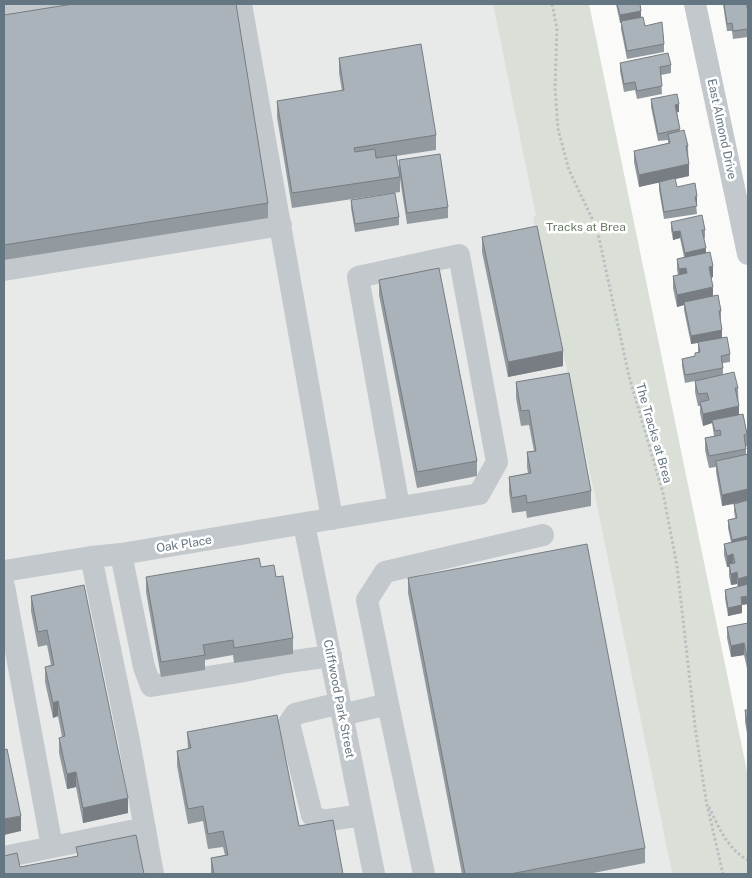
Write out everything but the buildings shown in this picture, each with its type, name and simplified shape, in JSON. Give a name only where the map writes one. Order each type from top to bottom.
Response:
[{"type":"street","points":[[4,14],[72,4]]},
{"type":"street","points":[[241,4],[332,519]]},
{"type":"street","name":"East Almond Drive","points":[[695,4],[748,254]]},
{"type":"street","points":[[4,270],[280,225]]},
{"type":"street","name":"Oak Place","points":[[4,571],[91,556],[121,554],[479,494],[497,462],[459,255],[358,276],[399,507]]},
{"type":"street","name":"Cliffwood Park Street","points":[[304,524],[374,874]]},
{"type":"street","points":[[424,874],[367,600],[385,572],[543,534]]},
{"type":"street","points":[[121,554],[144,667],[150,686],[331,656]]},
{"type":"street","points":[[91,556],[129,741],[153,874]]},
{"type":"street","points":[[4,586],[52,847]]},
{"type":"street","points":[[362,815],[322,821],[312,815],[289,723],[295,714],[388,704]]},
{"type":"street","points":[[4,857],[145,828]]},
{"type":"path","name":"The Tracks at Brea","points":[[552,4],[557,28],[558,48],[555,88],[558,129],[569,170],[597,229],[629,376],[662,493],[677,566],[694,717],[706,800],[723,874]]},
{"type":"path","points":[[706,800],[731,845],[748,860]]},
{"type":"shaded area","points":[[4,4],[493,4],[672,874],[4,874]]},
{"type":"green space","name":"Tracks at Brea","points":[[493,4],[589,4],[748,776],[748,874],[672,874],[595,496],[533,217],[536,216]]}]
